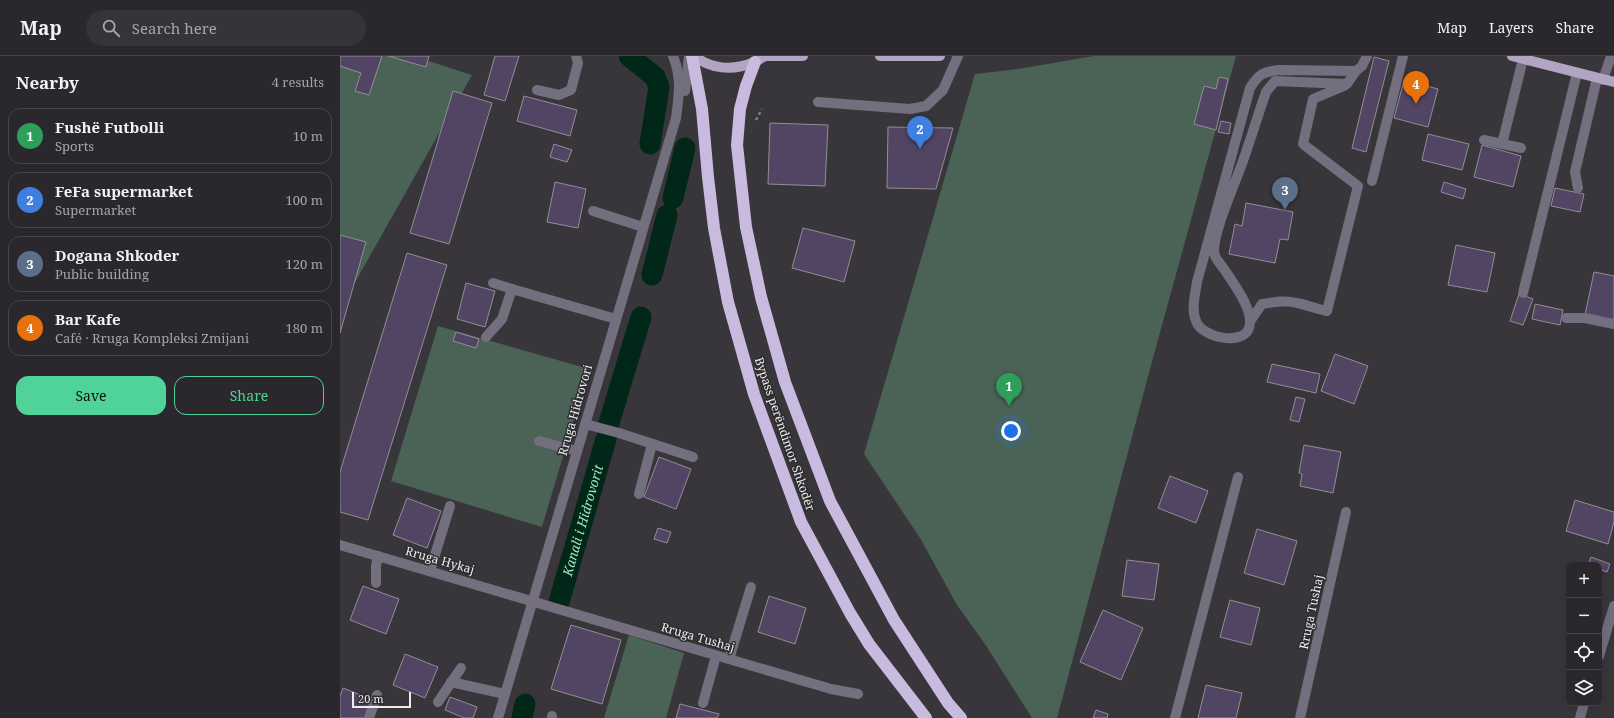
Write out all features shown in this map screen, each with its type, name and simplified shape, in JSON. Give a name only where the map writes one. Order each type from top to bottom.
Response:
[{"type":"highway","name":"Bypass perëndimor Shkodër","points":[[692,56],[702,109],[708,177],[716,236],[728,302],[754,394],[801,522],[850,613],[869,644],[926,718]]},
{"type":"highway","name":"Bypass perëndimor Shkodër","points":[[760,59],[746,86],[740,109],[737,145],[746,228],[761,297],[785,382],[830,501],[894,620],[948,702],[961,718]]},
{"type":"main road","points":[[692,56],[710,65],[721,68],[733,68],[760,59],[803,56]]},
{"type":"main road","points":[[880,56],[940,56]]},
{"type":"main road","points":[[1512,56],[1614,82]]},
{"type":"street","points":[[537,90],[559,95],[571,90],[578,63],[576,56]]},
{"type":"street","name":"Rruga Hidrovori","points":[[498,718],[584,424],[674,125],[680,82],[678,69],[673,56]]},
{"type":"street","name":"Rruga Hidrovori","points":[[677,110],[686,88],[692,56]]},
{"type":"street","points":[[818,102],[910,109],[926,106],[943,90],[958,56]]},
{"type":"street","points":[[1356,71],[1269,71],[1258,76],[1250,88],[1197,282],[1194,310],[1196,323],[1202,330],[1218,338],[1230,338],[1243,335],[1249,330],[1251,320],[1262,304],[1279,301],[1297,303],[1311,308],[1327,311],[1358,186],[1303,144],[1313,100],[1347,84],[1356,71],[1362,66],[1367,56]]},
{"type":"street","points":[[1372,181],[1403,56]]},
{"type":"street","points":[[1578,188],[1575,172],[1600,79],[1610,56]]},
{"type":"street","points":[[1502,144],[1523,59]]},
{"type":"street","points":[[1523,293],[1577,72]]},
{"type":"street","points":[[1251,320],[1242,297],[1215,256],[1215,242],[1266,92],[1276,81],[1347,84]]},
{"type":"street","points":[[1484,140],[1521,148]]},
{"type":"street","points":[[593,211],[643,227]]},
{"type":"street","points":[[493,283],[616,319]]},
{"type":"street","points":[[486,337],[502,319],[512,289]]},
{"type":"street","points":[[1566,318],[1585,318],[1614,324]]},
{"type":"street","points":[[584,424],[693,457]]},
{"type":"street","points":[[539,441],[577,451]]},
{"type":"street","points":[[639,494],[652,444]]},
{"type":"street","points":[[1175,718],[1238,477]]},
{"type":"street","points":[[430,571],[450,506]]},
{"type":"street","name":"Rruga Tushaj","points":[[1300,718],[1346,512]]},
{"type":"street","name":"Rruga Hykaj","points":[[340,545],[532,601]]},
{"type":"street","points":[[376,583],[376,566],[378,556]]},
{"type":"street","points":[[729,659],[752,587]]},
{"type":"street","name":"Rruga Tushaj","points":[[532,601],[831,689],[858,694]]},
{"type":"street","points":[[1602,646],[1614,606]]},
{"type":"street","points":[[703,703],[716,656]]},
{"type":"street","points":[[438,702],[461,668]]},
{"type":"street","points":[[451,682],[505,694]]},
{"type":"street","points":[[373,717],[377,695]]},
{"type":"street","points":[[1580,718],[1583,706]]},
{"type":"path","points":[[755,126],[762,109]]},
{"type":"green space","points":[[340,56],[413,56],[472,75],[340,309]]},
{"type":"green space","points":[[1094,56],[1236,56],[1153,358],[1057,718],[1032,718],[987,647],[957,605],[920,538],[864,454],[975,74],[1018,69]]},
{"type":"green space","points":[[438,326],[589,369],[542,527],[391,481]]},
{"type":"green space","points":[[629,635],[684,653],[666,718],[604,718]]},
{"type":"building","points":[[340,56],[382,56],[369,95],[355,91],[361,73],[340,66]]},
{"type":"building","points":[[388,56],[429,56],[426,67]]},
{"type":"building","points":[[495,56],[519,56],[505,101],[484,95]]},
{"type":"building","points":[[1374,57],[1389,61],[1366,152],[1352,148]]},
{"type":"building","points":[[1219,77],[1228,79],[1216,130],[1194,124],[1204,86],[1216,89]]},
{"type":"building","points":[[1404,80],[1438,89],[1428,127],[1394,118]]},
{"type":"building","points":[[453,91],[492,103],[449,244],[410,233]]},
{"type":"building","points":[[524,96],[577,110],[570,136],[517,121]]},
{"type":"building","points":[[1221,121],[1231,123],[1229,134],[1218,132]]},
{"type":"building","points":[[770,123],[828,125],[825,186],[768,184]]},
{"type":"building","points":[[888,127],[953,128],[936,189],[887,188]]},
{"type":"building","points":[[1428,134],[1469,144],[1462,170],[1422,160]]},
{"type":"building","points":[[554,144],[572,150],[567,162],[550,157]]},
{"type":"building","points":[[1482,145],[1521,156],[1513,187],[1474,177]]},
{"type":"building","points":[[555,182],[586,189],[578,228],[547,222]]},
{"type":"building","points":[[1444,182],[1466,189],[1463,199],[1441,192]]},
{"type":"building","points":[[1555,188],[1584,194],[1580,212],[1551,206]]},
{"type":"building","points":[[1246,203],[1293,212],[1288,240],[1280,239],[1275,263],[1229,254],[1235,224],[1242,226]]},
{"type":"building","points":[[803,228],[855,241],[844,282],[792,268]]},
{"type":"building","points":[[340,235],[366,242],[340,333]]},
{"type":"building","points":[[1456,245],[1495,253],[1487,292],[1448,285]]},
{"type":"building","points":[[407,253],[447,265],[368,520],[340,512],[340,472]]},
{"type":"building","points":[[1594,272],[1614,276],[1614,321],[1585,315]]},
{"type":"building","points":[[466,283],[495,291],[485,327],[457,319]]},
{"type":"building","points":[[1519,294],[1533,299],[1523,325],[1510,321]]},
{"type":"building","points":[[1535,304],[1563,310],[1560,325],[1532,319]]},
{"type":"building","points":[[456,332],[479,339],[476,348],[453,341]]},
{"type":"building","points":[[1335,354],[1368,366],[1354,404],[1321,391]]},
{"type":"building","points":[[1272,364],[1320,374],[1316,393],[1267,382]]},
{"type":"building","points":[[1296,397],[1305,399],[1299,422],[1290,420]]},
{"type":"building","points":[[1304,445],[1341,452],[1333,493],[1300,486],[1302,474],[1299,473]]},
{"type":"building","points":[[659,457],[691,469],[676,509],[644,497]]},
{"type":"building","points":[[1170,476],[1208,491],[1196,523],[1158,508]]},
{"type":"building","points":[[407,498],[441,511],[427,548],[393,535]]},
{"type":"building","points":[[1575,500],[1614,512],[1614,522],[1608,544],[1566,531]]},
{"type":"building","points":[[658,528],[671,532],[667,543],[654,539]]},
{"type":"building","points":[[1257,529],[1297,541],[1284,585],[1244,573]]},
{"type":"building","points":[[1591,557],[1610,564],[1607,572],[1602,570],[1602,562],[1589,562]]},
{"type":"building","points":[[1127,560],[1159,564],[1154,600],[1122,596]]},
{"type":"building","points":[[363,586],[399,599],[386,634],[350,620]]},
{"type":"building","points":[[769,596],[806,608],[795,644],[758,632]]},
{"type":"building","points":[[1230,600],[1260,608],[1251,645],[1220,637]]},
{"type":"building","points":[[1103,610],[1143,628],[1121,680],[1080,662]]},
{"type":"building","points":[[571,625],[621,640],[602,704],[551,689]]},
{"type":"building","points":[[405,654],[438,667],[425,698],[393,685]]},
{"type":"building","points":[[1206,685],[1242,693],[1236,718],[1198,718]]},
{"type":"building","points":[[343,688],[373,700],[366,718],[340,718],[340,696]]},
{"type":"building","points":[[450,697],[477,707],[473,718],[464,718],[445,710]]},
{"type":"building","points":[[680,704],[719,714],[717,718],[676,718]]},
{"type":"building","points":[[1096,710],[1108,714],[1107,718],[1093,718]]},
{"type":"waterway","name":"Kanali i Hidrovorit","points":[[629,56],[655,77],[659,87],[650,144]]},
{"type":"waterway","name":"Kanali i Hidrovorit","points":[[673,198],[685,148]]},
{"type":"waterway","name":"Kanali i Hidrovorit","points":[[652,275],[667,215]]},
{"type":"waterway","name":"Kanali i Hidrovorit","points":[[609,423],[641,317]]},
{"type":"waterway","name":"Kanali i Hidrovorit","points":[[559,602],[606,439]]},
{"type":"waterway","name":"Kanali i Hidrovorit","points":[[522,718],[525,704]]},
{"type":"place","name":"Bar Kafe","points":[[1416,104]]},
{"type":"place","name":"FeFa supermarket","points":[[920,149]]},
{"type":"place","name":"Dogana Shkoder","points":[[1285,210]]},
{"type":"place","name":"Fushë Futbolli","points":[[1009,406]]}]
